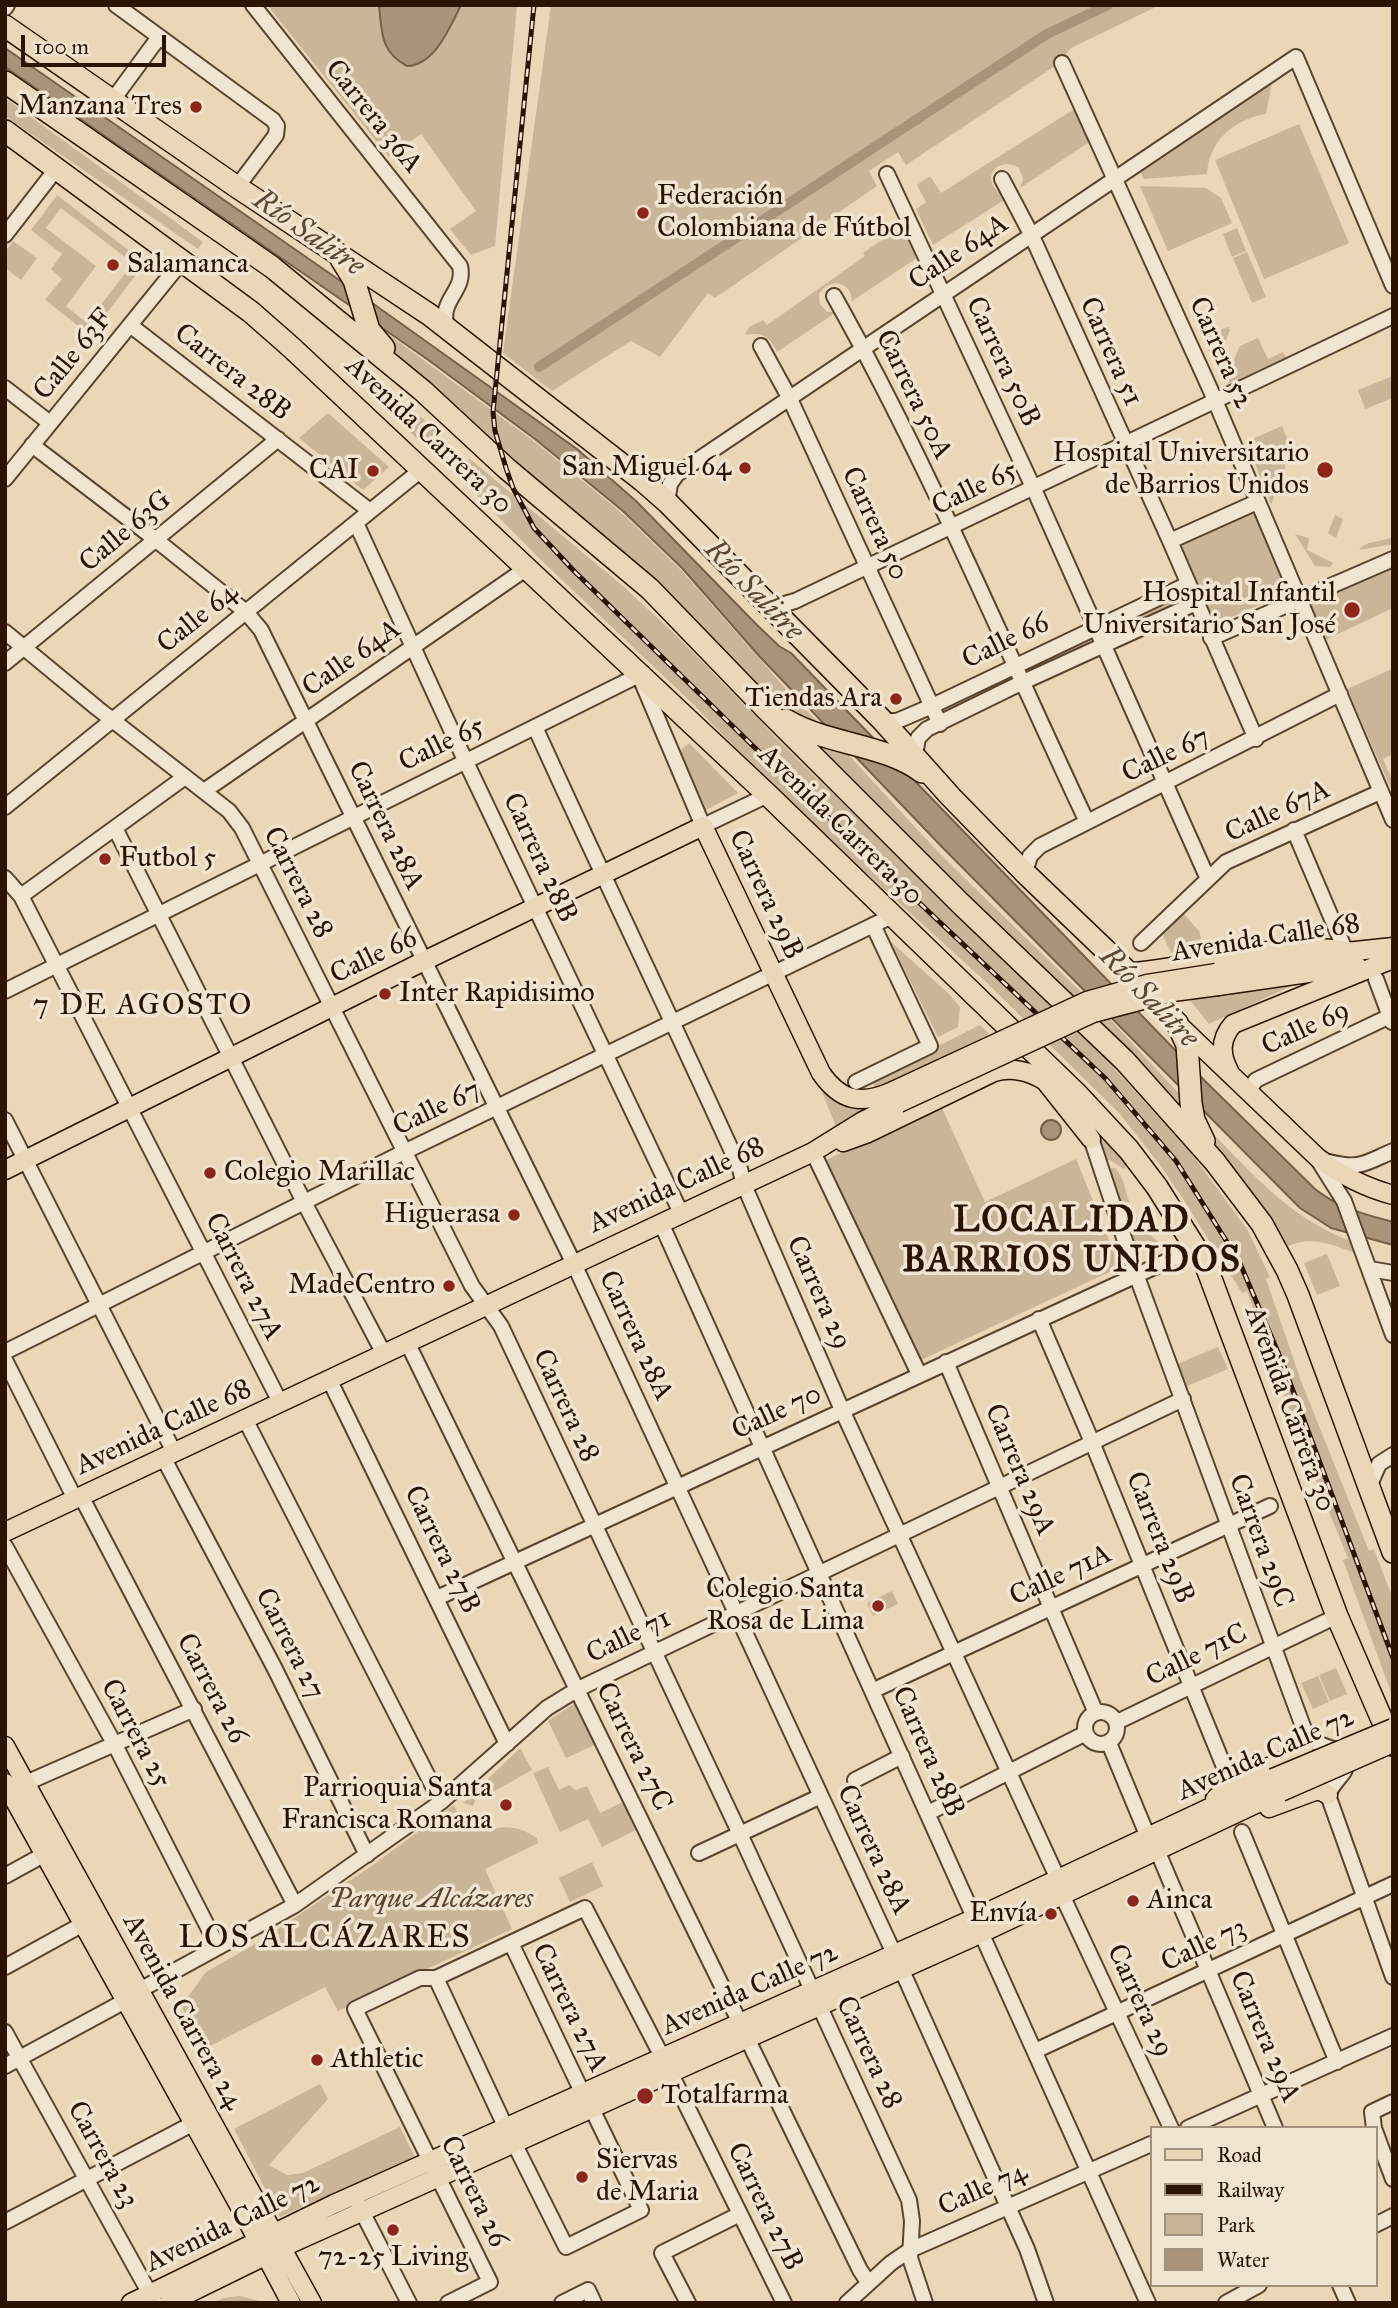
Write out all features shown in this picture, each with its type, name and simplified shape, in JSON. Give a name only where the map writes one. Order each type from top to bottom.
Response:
[{"type":"highway","points":[[5,26],[237,187],[420,308],[643,481],[667,502],[883,721],[906,756]]},
{"type":"highway","name":"Avenida Carrera 30","points":[[5,82],[272,267],[423,391],[506,468],[650,589],[961,904],[1107,1041],[1214,1162],[1262,1224],[1287,1270],[1393,1552]]},
{"type":"highway","name":"Avenida Carrera 30","points":[[5,131],[272,330],[768,795],[883,921],[1076,1093],[1129,1150],[1157,1187],[1205,1263],[1337,1616],[1393,1744]]},
{"type":"highway","points":[[335,251],[354,280],[366,324],[373,336],[423,391]]},
{"type":"highway","points":[[765,708],[810,733],[906,756]]},
{"type":"highway","name":"Avenida Carrera 30","points":[[906,756],[950,796],[1177,1023],[1189,1053],[1191,1103],[1197,1128],[1214,1162]]},
{"type":"highway","points":[[1130,974],[1312,948],[1346,952]]},
{"type":"main road","name":"Calle 66","points":[[5,1170],[424,961],[704,827]]},
{"type":"main road","name":"Carrera 29B","points":[[704,827],[828,1084],[839,1093],[857,1100],[890,1097]]},
{"type":"main road","name":"Avenida Calle 68","points":[[5,1532],[813,1152],[863,1121],[890,1097],[1093,1013],[1217,979],[1346,952],[1391,956]]},
{"type":"main road","name":"Avenida Calle 68","points":[[1217,979],[1391,956]]},
{"type":"main road","points":[[1232,1077],[1222,1050],[1228,1030],[1234,1024],[1391,956]]},
{"type":"main road","name":"Avenida Carrera 30","points":[[1177,1023],[1318,1158],[1354,1182],[1393,1195]]},
{"type":"main road","points":[[813,1152],[868,1133],[1001,1070],[1028,1073],[1045,1081],[1091,1139]]},
{"type":"main road","name":"Avenida Calle 72","points":[[131,2303],[153,2298],[358,2203],[744,2032],[1153,1843],[1221,1820],[1277,1785],[1393,1728]]},
{"type":"main road","points":[[1202,1811],[1231,1784],[1300,1753],[1308,1740]]},
{"type":"main road","name":"Avenida Calle 72","points":[[1153,1843],[1202,1811],[1393,1744]]},
{"type":"main road","name":"Avenida Carrera 24","points":[[5,1746],[133,1995],[194,2123],[270,2244],[312,2303]]},
{"type":"main road","name":"Avenida Carrera 24","points":[[5,1783],[83,1924],[133,1995],[270,2244],[291,2303]]},
{"type":"main road","points":[[1221,1820],[1254,1814],[1315,1791],[1328,1795]]},
{"type":"main road","name":"Avenida Calle 72","points":[[169,2303],[270,2244]]},
{"type":"street","points":[[116,5],[273,120],[277,126],[276,135],[237,187]]},
{"type":"street","name":"Carrera 36A","points":[[253,5],[456,259],[460,266],[461,280],[447,301]]},
{"type":"street","points":[[112,101],[159,37]]},
{"type":"street","name":"Calle 64A","points":[[667,502],[670,484],[677,474],[1296,57],[1392,284]]},
{"type":"street","name":"Carrera 52","points":[[1062,62],[1116,176],[1215,400],[1393,820]]},
{"type":"street","points":[[5,235],[57,168]]},
{"type":"street","name":"Carrera 50B","points":[[887,174],[1033,487],[1208,879]]},
{"type":"street","name":"Carrera 51","points":[[1002,179],[1031,234],[1256,739]]},
{"type":"street","name":"Calle 63F","points":[[5,479],[182,261]]},
{"type":"street","name":"Carrera 50A","points":[[834,296],[864,348],[951,528],[1087,822]]},
{"type":"street","points":[[420,308],[433,307],[447,301]]},
{"type":"street","points":[[447,301],[444,310],[447,328]]},
{"type":"street","name":"Calle 65","points":[[765,603],[788,603],[867,567],[1393,316]]},
{"type":"street","name":"Carrera 28B","points":[[130,325],[370,511]]},
{"type":"street","name":"Carrera 50","points":[[761,346],[790,399],[940,724]]},
{"type":"street","points":[[5,388],[50,423]]},
{"type":"street","name":"Calle 63G","points":[[5,663],[278,439]]},
{"type":"street","name":"Carrera 28A","points":[[32,445],[155,538],[246,612],[261,630],[574,1264],[678,1486],[1008,2205],[1027,2249],[1044,2302]]},
{"type":"street","name":"Calle 64","points":[[5,807],[421,470]]},
{"type":"street","points":[[1170,541],[1257,502]]},
{"type":"street","name":"Carrera 28B","points":[[356,523],[465,760],[681,1213]]},
{"type":"street","points":[[1211,638],[1393,559]]},
{"type":"street","name":"Calle 64A","points":[[204,791],[527,568]]},
{"type":"street","name":"Calle 66","points":[[883,721],[897,721],[932,706],[1188,584]]},
{"type":"street","name":"Calle 66","points":[[906,756],[920,735],[940,724],[1021,683],[1196,603]]},
{"type":"street","name":"Carrera 28","points":[[5,632],[236,818],[472,1286],[500,1326],[740,1834],[909,2200],[912,2221],[911,2267],[925,2303]]},
{"type":"street","name":"Calle 65","points":[[5,991],[639,675]]},
{"type":"street","name":"Carrera 29B","points":[[639,675],[704,827]]},
{"type":"street","name":"Calle 67","points":[[1025,873],[1034,850],[1340,694]]},
{"type":"street","name":"Carrera 29","points":[[535,727],[740,1169],[744,1185],[842,1410],[1170,2126]]},
{"type":"street","points":[[21,896],[185,777]]},
{"type":"street","name":"Calle 67A","points":[[1141,943],[1226,862],[1380,792]]},
{"type":"street","name":"Calle 66","points":[[704,827],[768,795]]},
{"type":"street","points":[[116,828],[304,1202],[384,1354]]},
{"type":"street","points":[[1294,830],[1346,952]]},
{"type":"street","name":"Carrera 27A","points":[[5,878],[21,896],[280,1402]]},
{"type":"street","points":[[856,1082],[930,1046],[883,921]]},
{"type":"street","name":"Calle 67","points":[[5,1352],[404,1152],[883,921]]},
{"type":"street","points":[[1376,979],[1391,1020]]},
{"type":"street","name":"Calle 69","points":[[1247,1091],[1256,1080],[1391,1020]]},
{"type":"street","name":"Carrera 29C","points":[[1076,1093],[1136,1274],[1308,1740]]},
{"type":"street","name":"Carrera 27","points":[[5,1120],[99,1305],[169,1455],[367,1855]]},
{"type":"street","points":[[1318,1158],[1353,1167],[1393,1151]]},
{"type":"street","points":[[813,1152],[919,1374]]},
{"type":"street","points":[[1318,1158],[1344,1201],[1393,1335]]},
{"type":"street","name":"Carrera 28B","points":[[661,1223],[1148,2303]]},
{"type":"street","name":"Calle 70","points":[[438,1598],[1176,1257]]},
{"type":"street","points":[[1370,1269],[1393,1273]]},
{"type":"street","name":"Carrera 29B","points":[[1039,1319],[1229,1779]]},
{"type":"street","name":"Carrera 27C","points":[[407,1342],[868,2282]]},
{"type":"street","name":"Carrera 26","points":[[5,1360],[194,1709],[295,1905]]},
{"type":"street","name":"Carrera 29A","points":[[946,1362],[1096,1713]]},
{"type":"street","name":"Carrera 27B","points":[[329,1379],[507,1744]]},
{"type":"street","name":"Calle 71","points":[[12,2062],[295,1905],[440,1802],[547,1708],[578,1689],[1183,1399]]},
{"type":"street","points":[[246,1419],[440,1802]]},
{"type":"street","points":[[1369,1487],[1379,1464],[1393,1455]]},
{"type":"street","name":"Calle 71A","points":[[873,1691],[1270,1506]]},
{"type":"street","name":"Carrera 25","points":[[5,1546],[115,1745],[218,1947]]},
{"type":"street","name":"Calle 71C","points":[[1117,1722],[1337,1616]]},
{"type":"street","points":[[26,1783],[194,1709]]},
{"type":"street","points":[[1096,1713],[1108,1713],[1117,1722],[1117,1734],[1109,1743],[1095,1744],[1086,1733],[1086,1721],[1096,1713]]},
{"type":"street","points":[[928,1813],[1086,1733]]},
{"type":"street","points":[[1308,1740],[1341,1752],[1348,1760],[1346,1770],[1328,1795],[1393,1977]]},
{"type":"street","name":"Carrera 29A","points":[[1109,1743],[1274,2126]]},
{"type":"street","points":[[855,1780],[902,1756]]},
{"type":"street","points":[[699,1853],[821,1796]]},
{"type":"street","points":[[1242,1832],[1336,2062]]},
{"type":"street","points":[[5,1876],[45,1854]]},
{"type":"street","name":"Calle 73","points":[[1035,2051],[1393,1884]]},
{"type":"street","name":"Carrera 27B","points":[[511,1943],[585,1908],[667,2066],[784,2303]]},
{"type":"street","points":[[5,1967],[83,1924]]},
{"type":"street","points":[[510,2136],[436,1979],[511,1943]]},
{"type":"street","name":"Carrera 27A","points":[[510,2136],[566,2247],[641,2210],[511,1943]]},
{"type":"street","name":"Carrera 26","points":[[436,1979],[420,1978],[355,2009],[490,2283],[448,2303]]},
{"type":"street","name":"Carrera 23","points":[[5,2032],[12,2062],[87,2179],[153,2298]]},
{"type":"street","points":[[1192,2126],[1393,2036]]},
{"type":"street","points":[[1374,2126],[1372,2112],[1393,2102]]},
{"type":"street","points":[[5,2222],[194,2123]]},
{"type":"street","points":[[1377,2135],[1393,2179]]},
{"type":"street","name":"Calle 74","points":[[847,2303],[868,2282],[910,2250],[1150,2144]]},
{"type":"street","points":[[358,2203],[409,2303]]},
{"type":"street","points":[[688,2303],[662,2253],[740,2214]]},
{"type":"street","points":[[1377,2224],[1393,2216]]},
{"type":"street","points":[[1341,2287],[1348,2303]]},
{"type":"street","points":[[1226,2303],[1243,2294]]},
{"type":"street","points":[[562,2303],[591,2297]]},
{"type":"green space","points":[[267,5],[517,5],[495,246],[471,255],[450,229],[476,211],[421,134],[389,157]]},
{"type":"green space","name":"Federación Colombiana de Fútbol","points":[[551,5],[1160,5],[1071,48],[1058,64],[906,165],[898,152],[869,171],[877,186],[715,298],[708,293],[660,357],[631,341],[552,391],[503,353]]},
{"type":"green space","points":[[1272,82],[1266,114],[1234,126],[1218,141],[1207,174],[1144,179],[1139,170]]},
{"type":"green space","points":[[5,98],[203,242],[198,249],[5,116]]},
{"type":"green space","points":[[1079,106],[1094,139],[1020,188],[1023,179],[1019,168],[1007,164],[997,167],[991,175],[992,181],[995,189],[1006,199],[933,245],[916,209],[926,202],[917,185],[930,176],[941,193]]},
{"type":"green space","points":[[1299,124],[1349,243],[1264,279],[1215,160]]},
{"type":"green space","points":[[1140,186],[1206,188],[1221,198],[1232,223],[1168,251]]},
{"type":"green space","points":[[57,195],[145,263],[90,335],[45,300],[62,279],[51,269],[62,254],[31,230]],"holes":[[[61,208],[133,263],[87,323],[66,306],[96,266],[46,228]]]},
{"type":"green space","points":[[906,223],[923,254],[852,301],[851,294],[844,286],[834,283],[829,285],[819,294],[820,304],[827,312],[838,311],[777,352],[764,336],[745,335],[749,327],[763,320],[767,325],[865,256],[863,253]]},
{"type":"green space","points":[[1237,228],[1246,251],[1232,257],[1223,234]]},
{"type":"green space","points":[[13,241],[37,258],[21,280],[5,268],[5,252]]},
{"type":"green space","points":[[1247,252],[1266,297],[1252,303],[1233,258]]},
{"type":"green space","points":[[373,323],[535,442],[623,514],[681,570],[793,697],[830,734],[790,716],[779,707],[389,347]]},
{"type":"green space","points":[[1228,327],[1230,330],[1215,365],[1203,337]]},
{"type":"green space","points":[[1258,338],[1268,359],[1283,352],[1286,357],[1229,384],[1226,377],[1240,346]]},
{"type":"green space","points":[[1393,376],[1393,398],[1365,409],[1358,390]]},
{"type":"green space","points":[[370,377],[436,429],[439,438],[434,446],[428,447],[421,443],[363,383]]},
{"type":"green space","points":[[328,413],[389,467],[363,490],[299,438]]},
{"type":"green space","points":[[1282,426],[1289,443],[1256,458],[1248,441]]},
{"type":"green space","points":[[1284,447],[1285,468],[1271,505],[1254,461]]},
{"type":"green space","points":[[470,459],[623,586],[679,638],[801,763],[1093,1045],[1191,1153],[1247,1229],[1270,1277],[1266,1279],[1301,1381],[1369,1551],[1374,1549],[1393,1599],[1393,1698],[1343,1560],[1348,1558],[1307,1459],[1247,1291],[1242,1293],[1160,1165],[1120,1114],[986,982],[787,801],[694,705],[539,558],[467,485],[457,471],[460,462]]},
{"type":"green space","points":[[1254,510],[1289,592],[1213,625],[1178,543]]},
{"type":"green space","points":[[1335,515],[1343,519],[1336,538],[1328,533]]},
{"type":"green space","points":[[1295,534],[1309,538],[1307,550],[1333,563],[1330,567],[1315,566]]},
{"type":"green space","points":[[1393,537],[1393,544],[1359,550],[1370,543]]},
{"type":"green space","name":"Hospital Infantil Universitario San José","points":[[1393,566],[1393,608],[1325,640],[1309,604]]},
{"type":"green space","points":[[1183,590],[1190,600],[1113,637],[1105,634],[1106,627]]},
{"type":"green space","points":[[1092,636],[1096,641],[1027,674],[1025,667]]},
{"type":"green space","points":[[1392,669],[1393,754],[1383,759],[1393,782],[1393,793],[1347,689]]},
{"type":"green space","points":[[1012,673],[1016,678],[942,716],[939,707]]},
{"type":"green space","points":[[803,737],[844,750],[941,855],[1083,994],[1073,999]]},
{"type":"green space","points":[[689,743],[738,793],[704,811],[676,754]]},
{"type":"green space","points":[[1184,914],[1199,931],[1204,949],[1171,953],[1162,933]]},
{"type":"green space","points":[[891,942],[960,1007],[958,1027],[938,1037]]},
{"type":"green space","points":[[1302,981],[1209,1024],[1189,999]]},
{"type":"green space","points":[[1107,1016],[1184,1099],[1187,1116],[1096,1020]]},
{"type":"green space","points":[[980,1025],[989,1034],[875,1090],[872,1079]]},
{"type":"green space","points":[[820,1087],[834,1098],[852,1106],[877,1105],[837,1129]]},
{"type":"green space","points":[[941,1106],[985,1202],[1076,1159],[1120,1267],[921,1360],[826,1160]]},
{"type":"green space","points":[[1089,1118],[1128,1163],[1124,1169],[1110,1160],[1102,1160]]},
{"type":"green space","points":[[1206,1127],[1274,1194],[1310,1221],[1355,1243],[1360,1255],[1314,1241],[1287,1247],[1203,1129]]},
{"type":"green space","points":[[1115,1168],[1138,1220],[1147,1232],[1165,1247],[1150,1251],[1134,1241],[1108,1169]]},
{"type":"green space","points":[[1327,1254],[1340,1286],[1317,1295],[1304,1263]]},
{"type":"green space","points":[[1218,1347],[1228,1369],[1187,1386],[1177,1364]]},
{"type":"green space","points":[[892,1591],[898,1604],[873,1616],[867,1603]]},
{"type":"green space","points":[[1336,1668],[1347,1694],[1330,1701],[1319,1675]]},
{"type":"green space","points":[[1318,1676],[1329,1702],[1313,1709],[1301,1683]]},
{"type":"green space","points":[[575,1703],[597,1744],[566,1758],[548,1721]]},
{"type":"green space","points":[[520,1748],[532,1770],[482,1798],[477,1796],[473,1806],[463,1803]]},
{"type":"green space","points":[[548,1767],[559,1790],[569,1785],[575,1790],[587,1786],[600,1813],[625,1801],[638,1829],[602,1847],[588,1819],[560,1832],[533,1773]]},
{"type":"green space","name":"Parque Alcázares","points":[[454,1805],[458,1814],[481,1820],[487,1831],[513,1828],[537,1838],[538,1843],[485,1869],[512,1929],[338,2011],[325,1987],[195,2054],[182,2005],[206,1972],[257,1943],[373,1865]]},
{"type":"green space","points":[[592,1862],[603,1886],[570,1902],[559,1878]]},
{"type":"green space","points":[[320,2084],[328,2099],[269,2165],[287,2175],[303,2173],[400,2127],[415,2157],[280,2217],[234,2129]]},
{"type":"green space","points":[[240,2296],[267,2303],[214,2303],[223,2298]]},
{"type":"water","points":[[379,5],[461,5],[433,52],[417,64],[407,66],[387,48]]},
{"type":"water","points":[[5,48],[577,449],[637,502],[779,646],[791,653],[1205,1081],[1315,1189],[1342,1206],[1393,1222],[1393,1245],[1331,1228],[1300,1208],[943,848],[760,657],[682,568],[623,511],[535,439],[427,359],[5,67]]},
{"type":"water","points":[[1047,1120],[1055,1120],[1061,1130],[1055,1140],[1047,1140],[1041,1134],[1041,1126]]},
{"type":"waterway","points":[[539,367],[1047,34],[1108,5]]},
{"type":"railway","points":[[534,5],[493,412],[495,431],[513,488],[534,528],[574,571],[752,745],[1106,1079],[1176,1161],[1239,1261],[1283,1364],[1393,1658]]},
{"type":"place","name":"Manzana Tres","points":[[196,107]]},
{"type":"place","name":"Federación Colombiana de Fútbol","points":[[643,213]]},
{"type":"place","name":"Salamanca","points":[[113,265]]},
{"type":"place","name":"San Miguel 64","points":[[745,468]]},
{"type":"place","name":"Hospital Universitario de Barrios Unidos","points":[[1325,470]]},
{"type":"place","name":"CAI","points":[[373,471]]},
{"type":"place","name":"Hospital Infantil Universitario San José","points":[[1352,610]]},
{"type":"place","name":"Tiendas Ara","points":[[896,699]]},
{"type":"place","name":"Futbol 5","points":[[105,859]]},
{"type":"place","name":"Inter Rapidisimo","points":[[385,994]]},
{"type":"place","name":"Colegio Marillac","points":[[210,1173]]},
{"type":"place","name":"Higuerasa","points":[[514,1215]]},
{"type":"place","name":"MadeCentro","points":[[449,1286]]},
{"type":"place","name":"Colegio Santa Rosa de Lima","points":[[878,1606]]},
{"type":"place","name":"Parrioquia Santa Francisca Romana","points":[[506,1805]]},
{"type":"place","name":"Ainca","points":[[1133,1901]]},
{"type":"place","name":"Envía","points":[[1051,1914]]},
{"type":"place","name":"Athletic","points":[[317,2060]]},
{"type":"place","name":"Totalfarma","points":[[645,2096]]},
{"type":"place","name":"Siervas de Maria","points":[[582,2177]]},
{"type":"place","name":"72-25 Living","points":[[393,2230]]},
{"type":"district","name":"7 DE AGOSTO","points":[[143,1007]]},
{"type":"district","name":"LOCALIDAD BARRIOS UNIDOS","points":[[1072,1242]]},
{"type":"district","name":"LOS ALCÁZARES","points":[[325,1939]]},
{"type":"water label","name":"Río Salitre","points":[[308,234]]},
{"type":"water label","name":"Río Salitre","points":[[753,591]]},
{"type":"water label","name":"Río Salitre","points":[[1148,998]]}]
